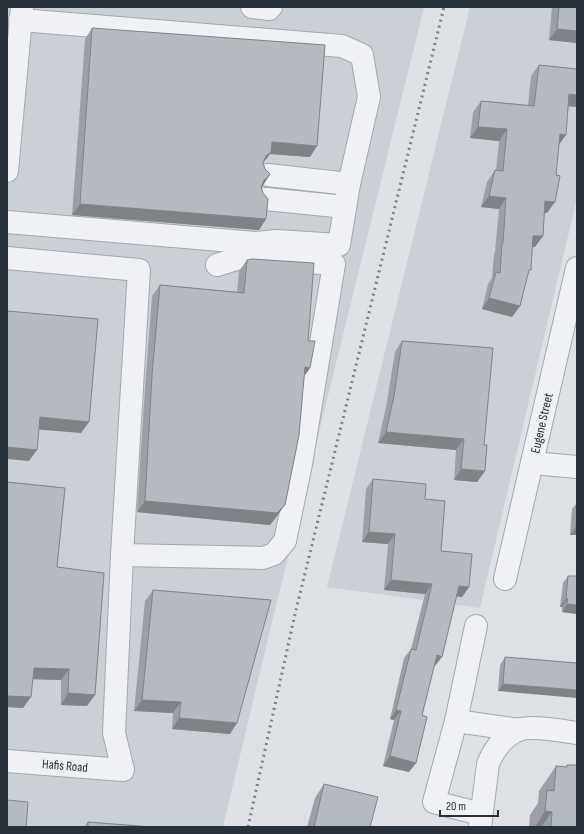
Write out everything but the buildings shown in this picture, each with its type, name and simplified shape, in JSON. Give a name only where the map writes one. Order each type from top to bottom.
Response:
[{"type":"street","points":[[252,7],[269,9],[271,7]]},
{"type":"street","points":[[7,222],[256,243],[277,241],[339,245],[349,184],[369,97],[362,55],[342,46],[21,13],[13,44],[8,159]]},
{"type":"street","points":[[268,175],[349,184]]},
{"type":"street","points":[[266,199],[345,207]]},
{"type":"street","points":[[7,258],[139,270],[122,555],[263,558],[274,554],[285,541],[301,464],[334,264],[243,257],[217,265]]},
{"type":"street","name":"Eugene Street","points":[[505,579],[577,268]]},
{"type":"street","points":[[532,463],[577,467]]},
{"type":"street","name":"Hafis Road","points":[[7,761],[123,770],[114,733],[122,555]]},
{"type":"street","points":[[476,626],[456,721],[434,802],[480,821],[488,764],[491,756],[504,739],[519,730]]},
{"type":"street","points":[[456,721],[519,730],[543,728],[577,733]]},
{"type":"shaded area","points":[[7,7],[424,7],[223,827],[7,827]]},
{"type":"shaded area","points":[[470,7],[577,7],[577,198],[480,608],[327,587]]},
{"type":"railway","points":[[248,827],[295,614],[444,7]]}]
